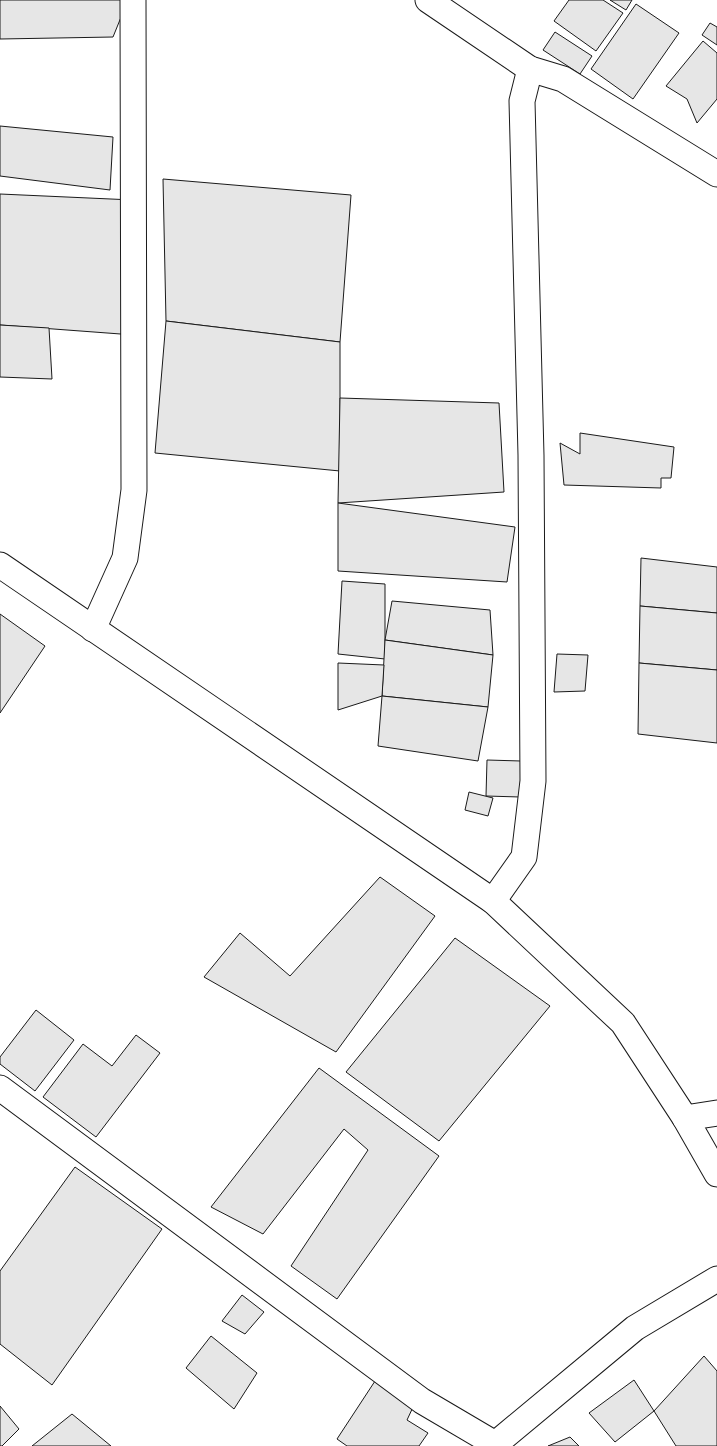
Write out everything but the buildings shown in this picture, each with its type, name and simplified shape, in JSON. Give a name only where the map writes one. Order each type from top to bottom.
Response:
[{"type":"street","points":[[93,629],[125,558],[134,490],[133,0]]},
{"type":"street","points":[[428,0],[530,69],[563,78],[717,174]]},
{"type":"street","points":[[492,901],[524,857],[533,781],[531,455],[522,101],[530,69]]},
{"type":"street","points":[[0,565],[492,901],[624,1023],[685,1118],[717,1174]]},
{"type":"street","points":[[0,1088],[422,1401],[494,1445],[635,1328],[717,1279]]},
{"type":"street","points":[[685,1118],[717,1113]]}]
